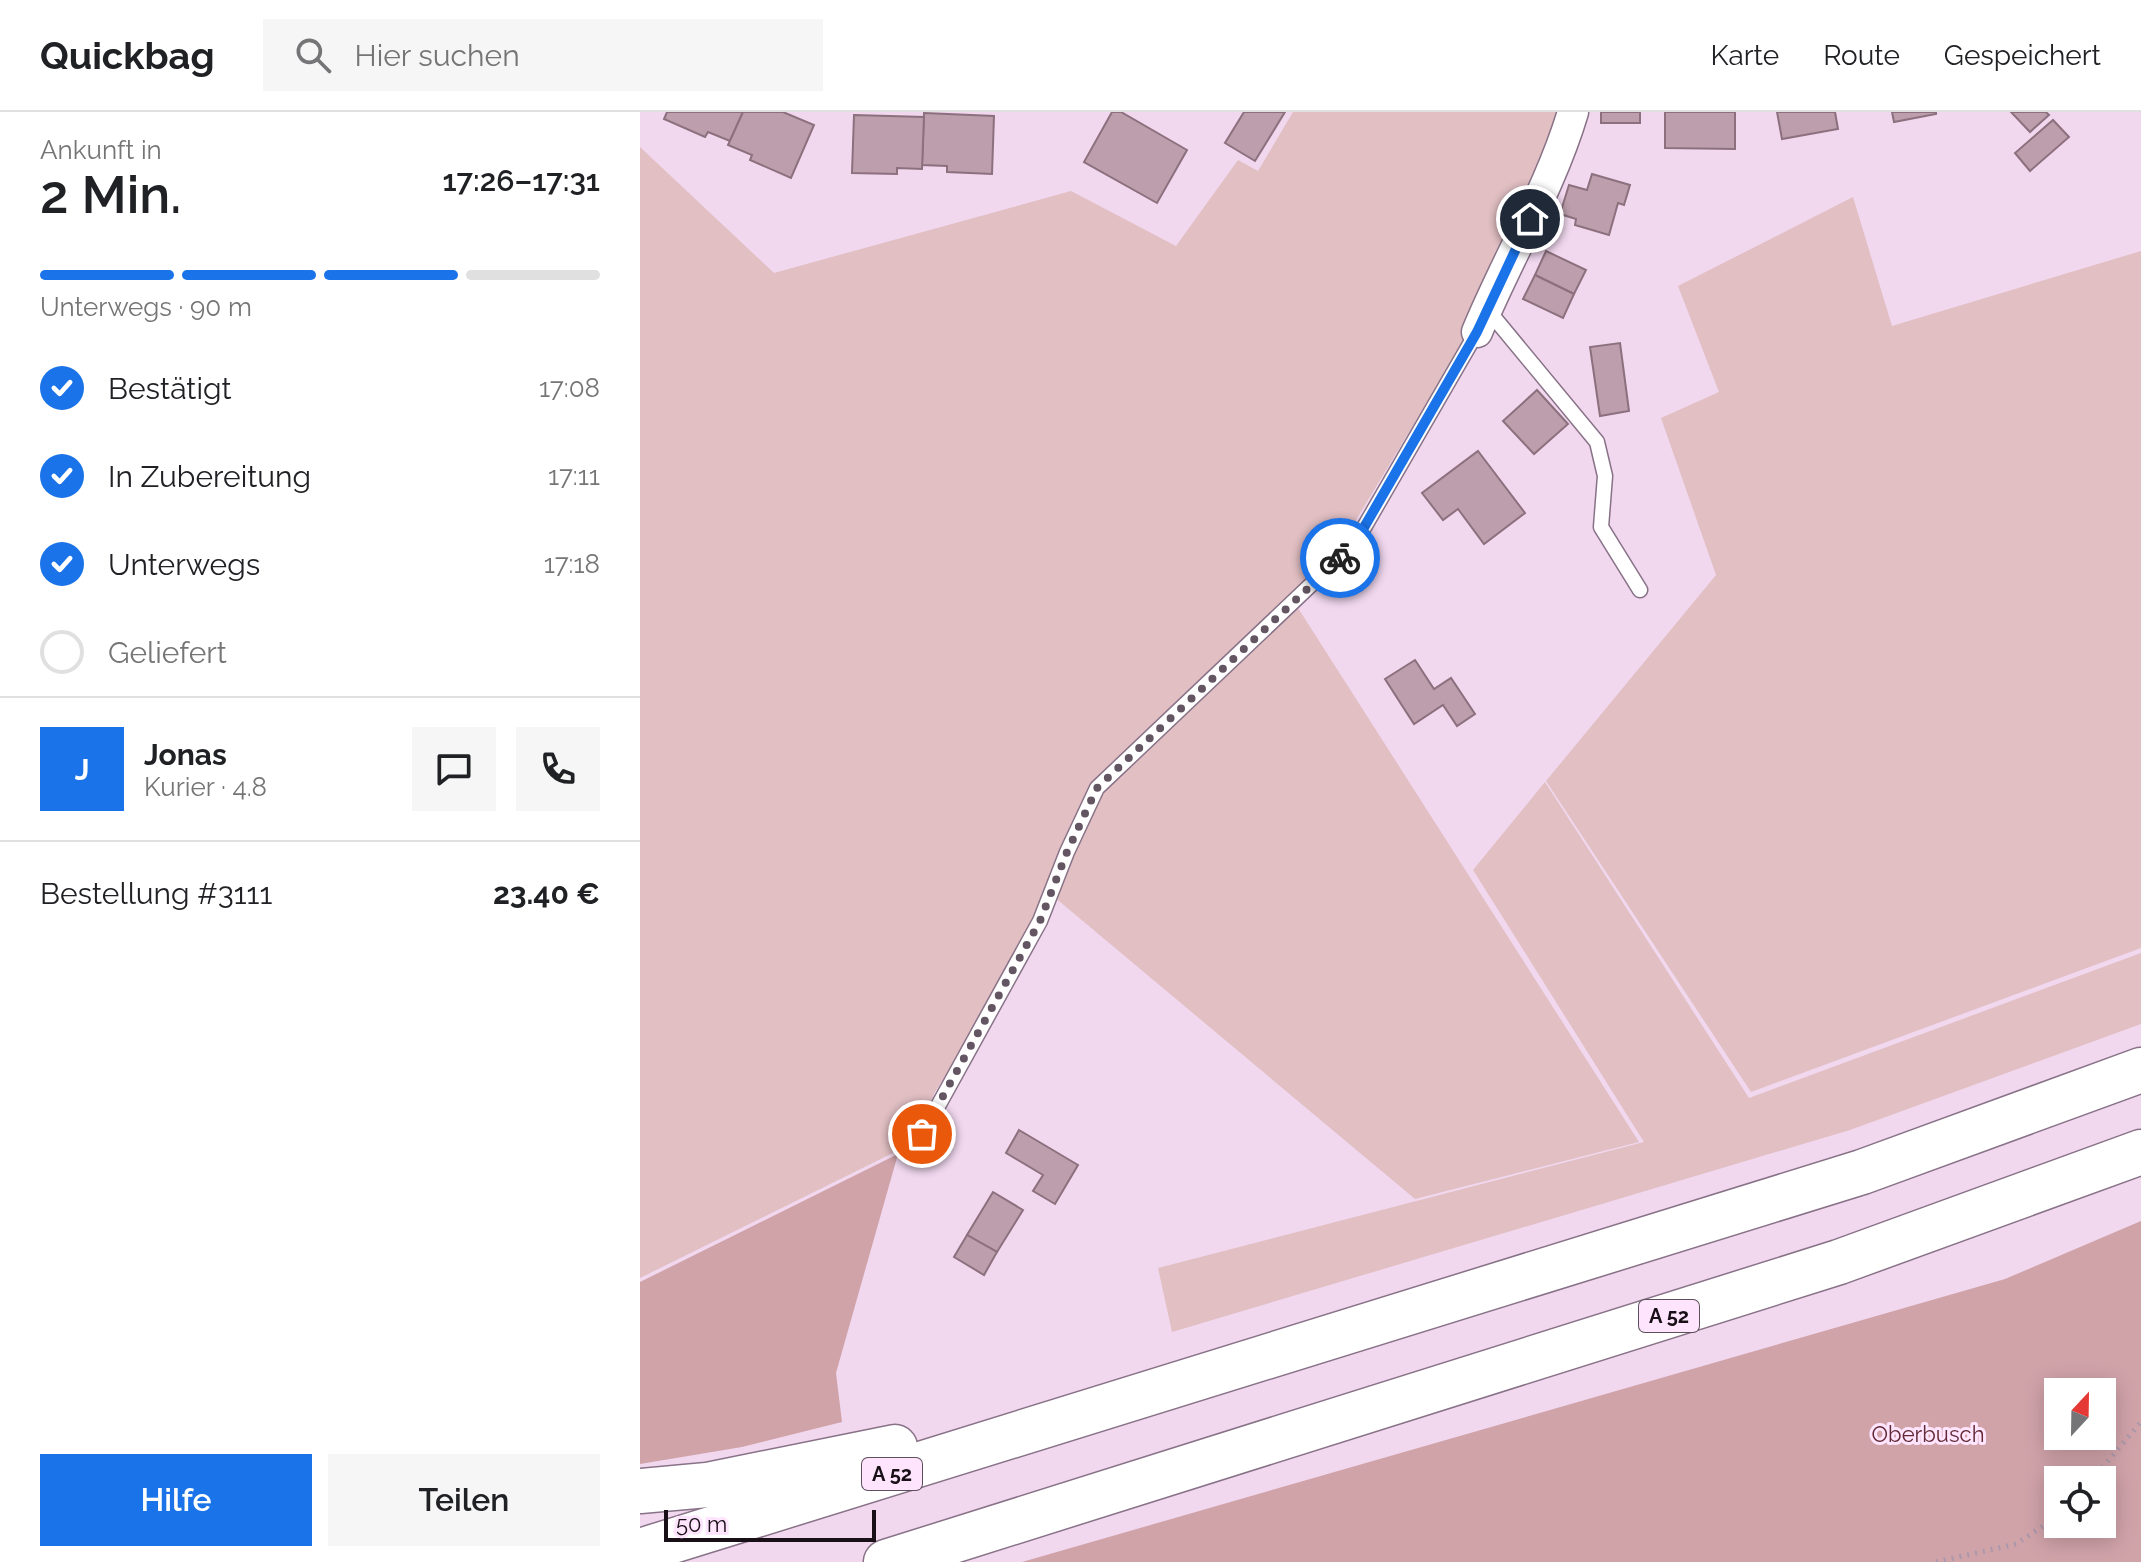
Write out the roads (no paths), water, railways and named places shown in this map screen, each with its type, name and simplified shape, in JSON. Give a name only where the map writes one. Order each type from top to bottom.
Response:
[{"type":"highway","name":"A 52","points":[[640,1551],[1862,1172],[2141,1070]]},
{"type":"highway","name":"A 52","points":[[886,1562],[1839,1262],[2141,1152]]},
{"type":"highway","points":[[640,1491],[707,1485],[1144,1396]]},
{"type":"street","points":[[1482,320],[1558,164],[1573,112]]},
{"type":"lane","points":[[911,1155],[1033,935],[1097,788],[1355,543],[1482,320],[1597,442],[1605,476],[1601,527],[1640,590]]},
{"type":"park label","name":"Oberbusch","points":[[1928,1434]]}]
